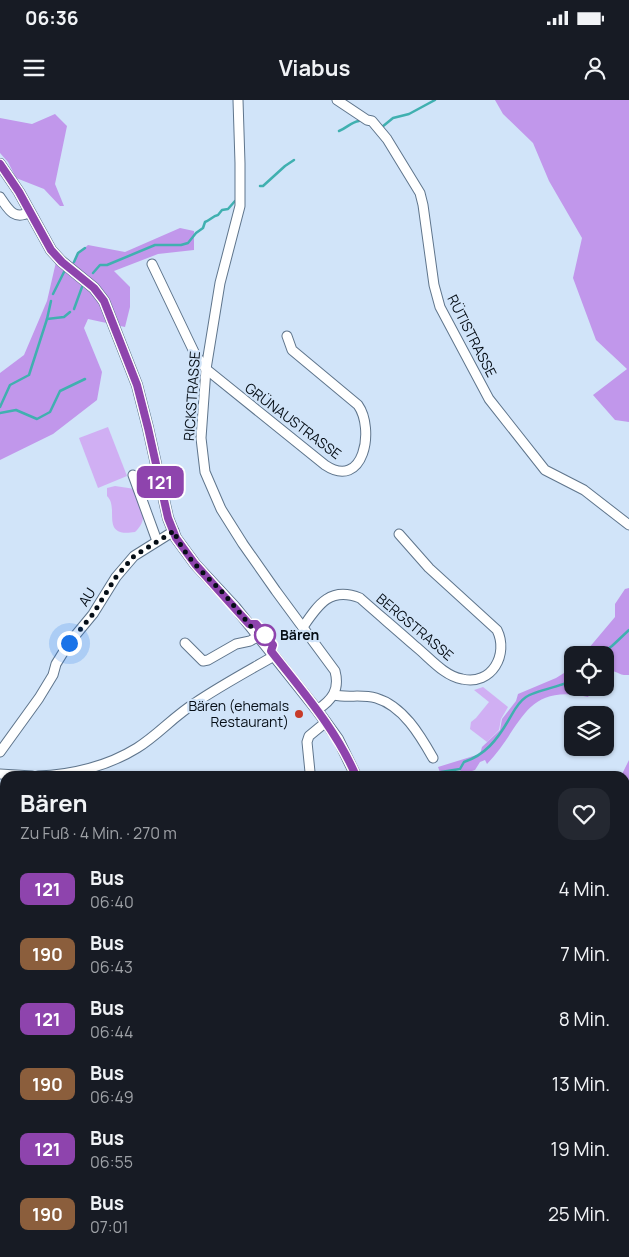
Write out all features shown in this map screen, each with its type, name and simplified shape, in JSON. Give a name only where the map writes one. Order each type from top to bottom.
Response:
[{"type":"street","name":"RICKSTRASSE","points":[[238,100],[240,206],[220,283],[206,369],[201,438],[205,472],[221,509],[243,544],[335,671],[337,683],[334,695]]},
{"type":"street","name":"RÜTISTRASSE","points":[[337,100],[359,116],[372,121],[387,139],[420,193],[436,296],[492,405],[545,470],[584,490],[629,524]]},
{"type":"street","points":[[0,164],[51,250],[62,262],[94,288],[104,301],[137,385],[168,518],[176,538],[195,564],[259,636],[317,710],[338,739],[354,771]]},
{"type":"street","points":[[0,197],[12,214],[21,215],[30,212]]},
{"type":"street","points":[[152,264],[195,354],[206,369]]},
{"type":"street","name":"GRÜNAUSTRASSE","points":[[206,369],[325,465],[334,470],[352,469],[359,462],[363,453],[366,428],[364,413],[358,405],[292,350],[287,336]]},
{"type":"street","points":[[133,475],[156,541]]},
{"type":"street","name":"AU","points":[[0,752],[39,698],[55,672],[56,664],[69,643],[93,614],[116,577],[134,556],[174,531]]},
{"type":"street","name":"BERGSTRASSE","points":[[303,627],[320,602],[336,596],[350,594],[360,598],[454,677],[474,679],[490,672],[500,658],[502,646],[497,630],[428,568],[399,534]]},
{"type":"street","points":[[185,643],[203,661],[236,644],[250,641],[259,636]]},
{"type":"street","points":[[74,771],[99,766],[138,747],[194,703],[274,656]]},
{"type":"street","points":[[317,710],[328,703],[334,695],[376,698],[391,704],[419,734],[433,758]]},
{"type":"street","points":[[310,771],[307,742],[309,736],[326,722]]},
{"type":"shaded area","points":[[495,100],[629,100],[629,422],[615,420],[593,395],[627,369],[596,340],[573,278],[582,238],[549,181],[533,143],[503,114]]},
{"type":"shaded area","points":[[55,114],[67,126],[55,184],[64,206],[60,206],[44,189],[16,178],[8,162],[0,153],[0,118],[32,124]]},
{"type":"shaded area","points":[[180,228],[194,231],[194,250],[158,254],[114,271],[130,287],[130,307],[125,327],[88,319],[84,328],[102,372],[97,400],[53,434],[0,460],[0,373],[24,355],[47,301],[56,262],[74,262],[78,254],[88,245],[125,252]]},
{"type":"shaded area","points":[[108,427],[127,476],[98,488],[79,438]]},
{"type":"shaded area","points":[[115,486],[135,489],[142,506],[143,517],[140,527],[135,532],[124,533],[117,531],[114,526],[107,488]]},
{"type":"shaded area","points":[[629,588],[629,675],[619,674],[614,671],[614,646],[591,646],[615,617],[615,604],[625,589]]},
{"type":"shaded area","points":[[564,673],[564,694],[550,696],[537,702],[527,711],[487,764],[485,760],[480,762],[475,770],[472,771],[440,771],[438,767],[480,754],[482,747],[500,730],[502,719],[516,701],[518,694]]},
{"type":"shaded area","points":[[483,687],[508,707],[501,719],[499,730],[487,742],[470,729],[471,722],[489,702],[474,690]]},
{"type":"shaded area","points":[[629,760],[629,771],[624,771]]},
{"type":"waterway","points":[[382,127],[393,118],[409,114],[435,100]]},
{"type":"waterway","points":[[339,131],[359,121]]},
{"type":"waterway","points":[[260,186],[263,186],[294,160]]},
{"type":"waterway","points":[[93,273],[100,265],[107,265],[155,245],[181,245],[188,243],[203,228],[205,222],[218,215],[222,210],[228,209],[235,201]]},
{"type":"waterway","points":[[74,262],[78,253],[85,248]]},
{"type":"waterway","points":[[53,294],[64,272]]},
{"type":"waterway","points":[[74,309],[82,287]]},
{"type":"waterway","points":[[47,319],[51,301]]},
{"type":"waterway","points":[[0,407],[10,385],[29,375],[47,319],[64,317],[70,312]]},
{"type":"waterway","points":[[0,413],[16,410],[37,419],[50,412],[60,391],[85,379]]},
{"type":"waterway","points":[[612,646],[629,630]]},
{"type":"waterway","points":[[447,771],[460,769],[464,762],[490,746],[523,699],[531,694],[564,684]]},
{"type":"bus line","name":"121","points":[[0,164],[19,192],[51,250],[62,262],[94,288],[104,301],[137,385],[168,518],[176,538],[195,564],[249,624],[256,624],[273,645],[271,651],[338,739],[354,771]]},
{"type":"place","name":"Bären","points":[[265,635]]},
{"type":"place","name":"Bären (ehemals Restaurant)","points":[[299,714]]},
{"type":"route","points":[[69,643],[93,614],[116,577],[134,556],[174,531],[176,538],[195,564],[259,636],[265,635]]}]
